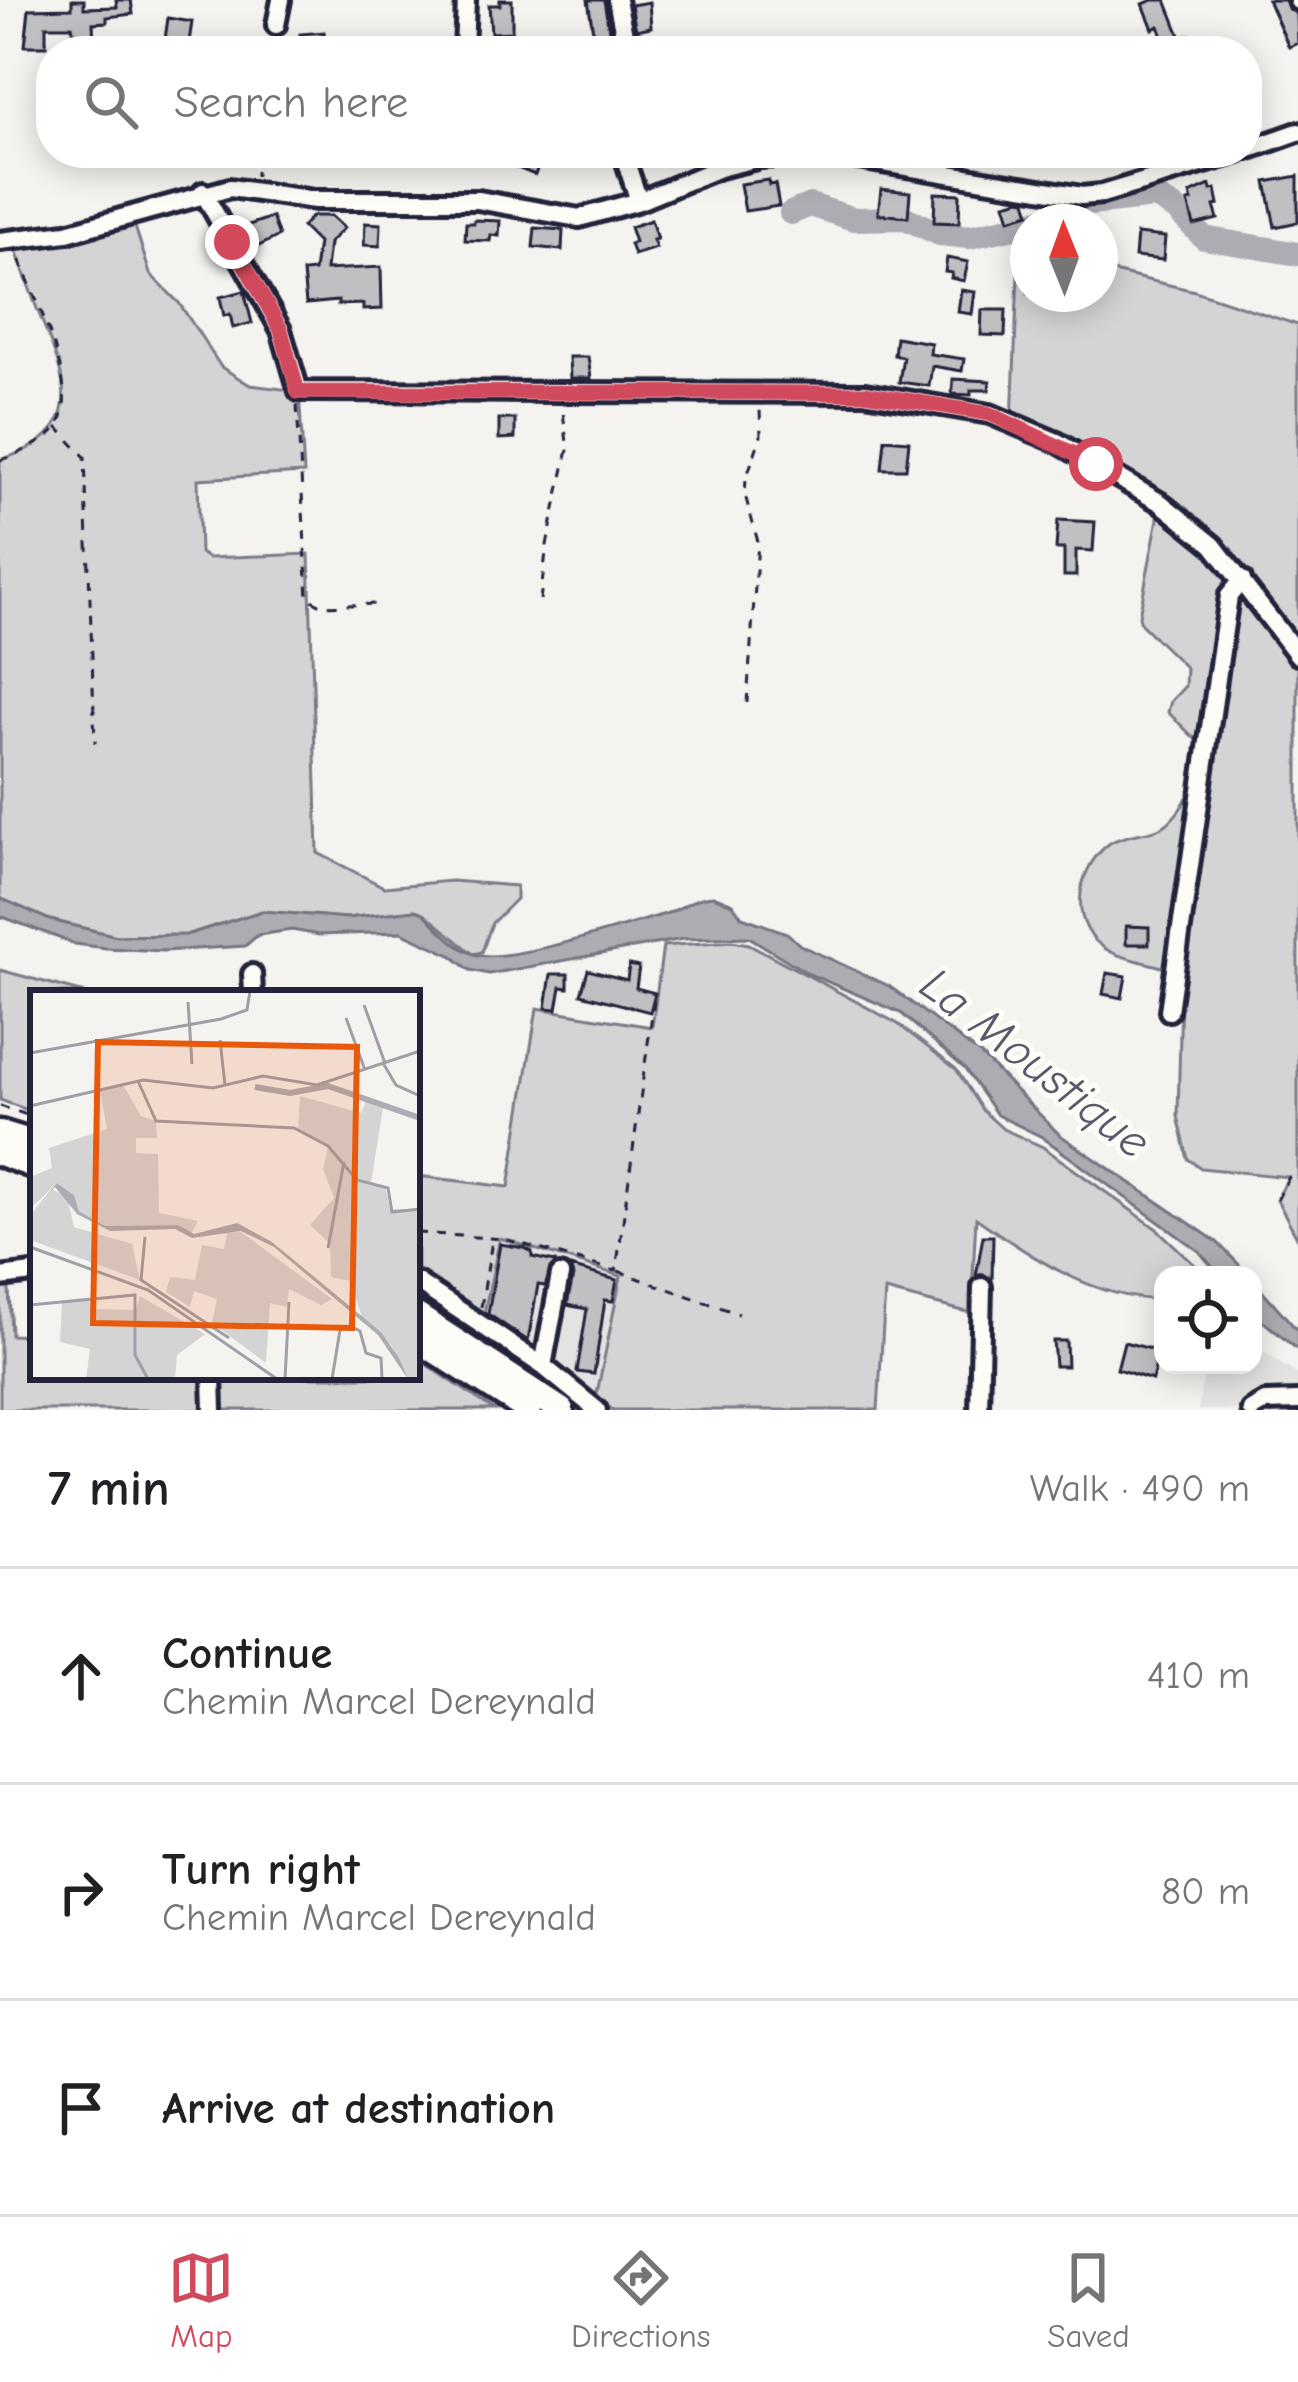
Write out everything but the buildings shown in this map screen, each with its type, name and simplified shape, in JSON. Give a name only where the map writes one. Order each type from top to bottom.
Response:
[{"type":"highway","points":[[0,1133],[30,1142]]},
{"type":"highway","points":[[0,1153],[30,1164]]},
{"type":"highway","points":[[420,1318],[561,1410]]},
{"type":"highway","points":[[420,1341],[528,1410]]},
{"type":"street","points":[[276,26],[281,0]]},
{"type":"street","points":[[465,36],[466,0]]},
{"type":"street","points":[[617,0],[624,36]]},
{"type":"street","points":[[1262,145],[1298,132]]},
{"type":"street","points":[[628,168],[639,202]]},
{"type":"street","points":[[6,240],[68,233],[203,192],[252,189],[315,200],[478,200],[579,218],[639,202],[723,168]]},
{"type":"street","points":[[913,168],[1082,196],[1188,168]]},
{"type":"street","points":[[203,192],[281,330],[298,392],[764,391],[901,397],[1012,422],[1057,442],[1161,503],[1214,545],[1298,655]]},
{"type":"street","points":[[1169,1011],[1229,596],[1242,580]]},
{"type":"street","points":[[0,1277],[30,1273]]},
{"type":"street","points":[[543,1366],[560,1275]]},
{"type":"street","points":[[420,1284],[543,1366],[597,1410]]},
{"type":"street","points":[[980,1410],[982,1287]]},
{"type":"street","points":[[212,1380],[213,1410]]},
{"type":"street","points":[[1251,1410],[1265,1402],[1298,1401]]},
{"type":"path","points":[[252,189],[258,168]]},
{"type":"path","points":[[0,460],[57,428],[66,385],[6,240]]},
{"type":"path","points":[[747,703],[758,542],[745,495],[761,436],[759,401],[764,391]]},
{"type":"path","points":[[298,392],[308,598],[322,606],[376,604]]},
{"type":"path","points":[[540,600],[568,450],[562,392]]},
{"type":"path","points":[[57,428],[85,457],[94,742]]},
{"type":"path","points":[[616,1271],[655,993]]},
{"type":"path","points":[[0,1106],[30,1116]]},
{"type":"path","points":[[1277,1200],[1289,1177],[1298,1172]]},
{"type":"path","points":[[420,1233],[506,1239],[739,1314]]},
{"type":"path","points":[[478,1320],[492,1241]]},
{"type":"shaded area","points":[[131,214],[150,274],[179,303],[221,367],[250,385],[299,391],[304,473],[198,479],[200,553],[208,558],[309,554],[318,853],[384,887],[451,881],[516,886],[516,899],[492,923],[482,952],[473,954],[415,910],[346,918],[262,911],[186,935],[117,936],[50,920],[0,898],[0,460],[48,434],[64,400],[57,359],[12,240]]},
{"type":"shaded area","points":[[1118,273],[1195,291],[1298,325],[1298,1239],[1277,1200],[1288,1177],[1201,1168],[1188,1159],[1178,1116],[1181,993],[1165,968],[1117,955],[1097,942],[1082,915],[1083,883],[1098,854],[1117,839],[1170,821],[1188,796],[1201,745],[1168,712],[1185,686],[1186,668],[1141,624],[1139,616],[1161,503],[1012,422],[1017,312],[1118,312]]},
{"type":"shaded area","points":[[713,896],[733,904],[742,917],[787,933],[800,945],[889,986],[980,1054],[1060,1135],[1217,1242],[1240,1266],[1212,1266],[1199,1251],[1042,1137],[997,1115],[964,1068],[901,1013],[809,974],[749,937],[683,939],[489,974],[470,970],[451,955],[401,932],[319,935],[292,930],[258,935],[245,946],[163,951],[75,944],[0,916],[0,898],[50,920],[117,936],[186,935],[262,911],[347,918],[415,910],[461,947],[490,956],[566,942],[662,915]]},
{"type":"shaded area","points":[[749,944],[898,1024],[956,1069],[982,1110],[1003,1129],[1043,1147],[1157,1229],[1196,1266],[1154,1266],[1154,1299],[1137,1298],[1064,1273],[976,1218],[971,1313],[885,1291],[878,1410],[613,1410],[596,1398],[621,1276],[500,1238],[483,1318],[420,1281],[420,1176],[509,1187],[537,1008],[652,1027],[663,946]]},
{"type":"shaded area","points":[[0,970],[74,990],[30,990],[30,1111],[0,1100]]},
{"type":"shaded area","points":[[499,1238],[621,1276],[596,1398],[483,1318]]},
{"type":"shaded area","points":[[9,1288],[11,1335],[30,1336],[30,1380],[420,1380],[420,1360],[494,1410],[0,1410],[0,1289]]},
{"type":"shaded area","points":[[1262,1290],[1298,1331],[1298,1350],[1262,1320]]},
{"type":"shaded area","points":[[1262,1351],[1298,1375],[1298,1410],[1198,1410],[1204,1374],[1262,1374]]},
{"type":"waterway","points":[[1090,204],[1155,197],[1177,210],[1204,238],[1298,254]]},
{"type":"waterway","points":[[791,213],[810,205],[854,219],[905,218],[940,234],[969,237],[1010,228]]},
{"type":"route","points":[[232,242],[281,330],[298,392],[865,393],[990,414],[1096,464]]},
{"type":"water label","name":"La Moustique","points":[[1036,1062]]}]
